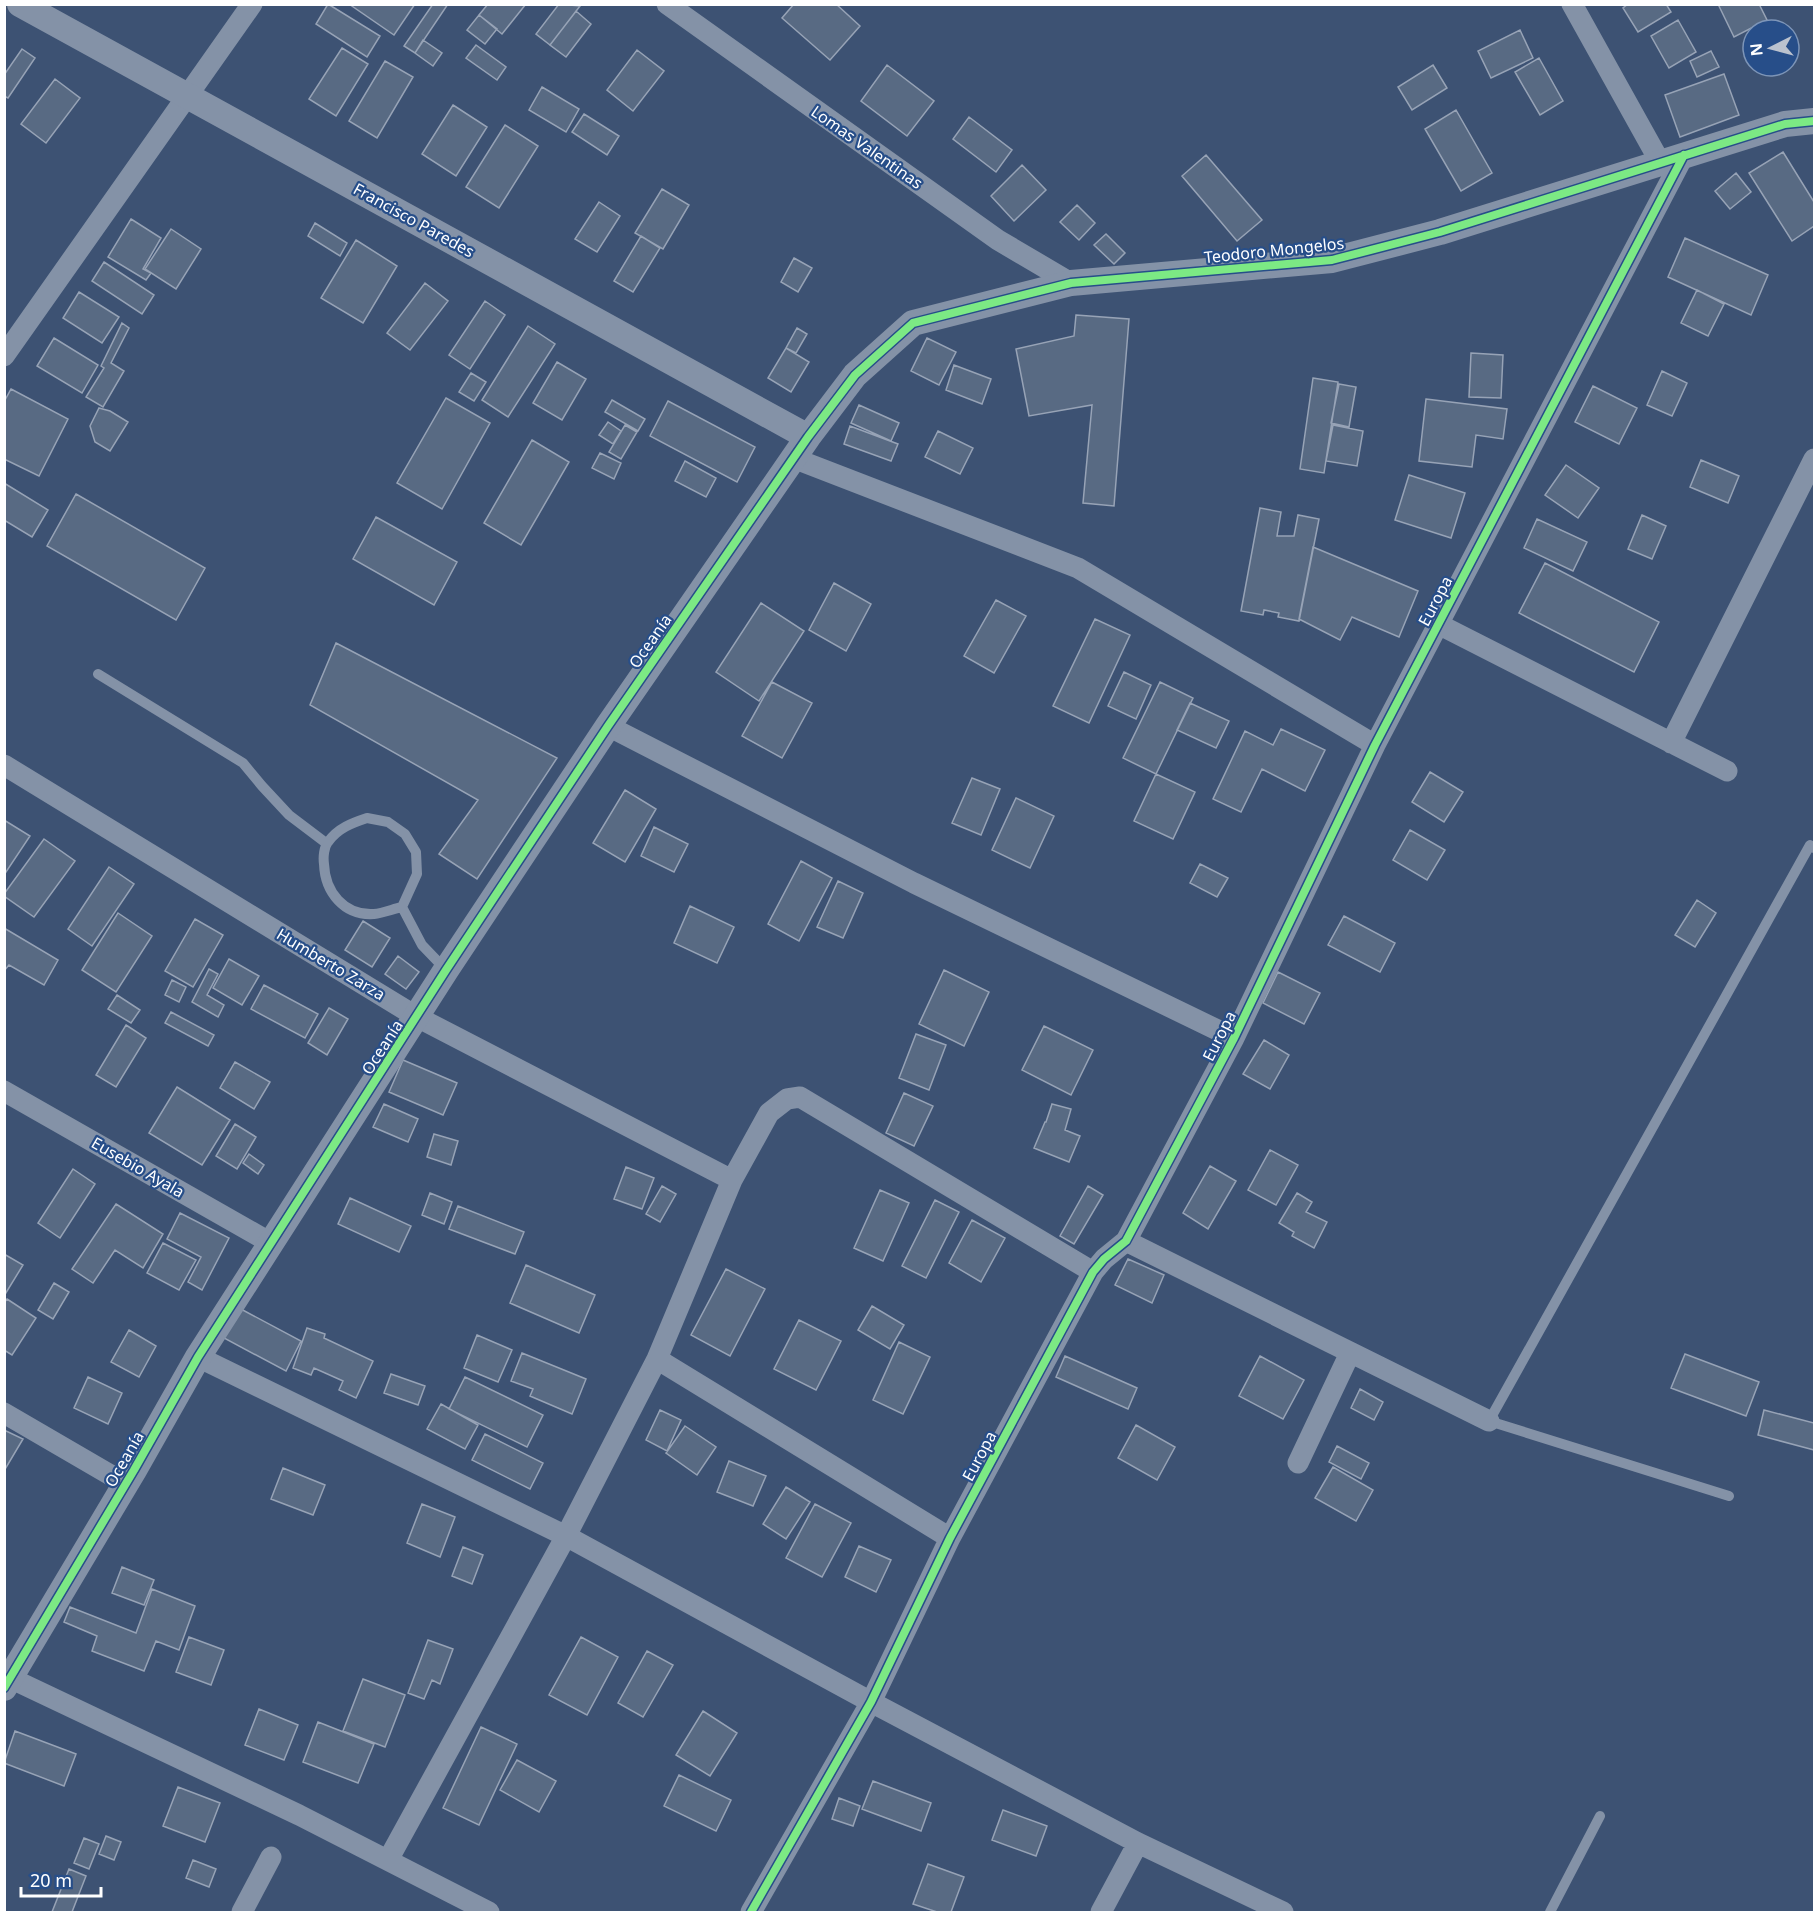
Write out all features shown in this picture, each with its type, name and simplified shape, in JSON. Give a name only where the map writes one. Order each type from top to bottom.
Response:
[{"type":"street","name":"Francisco Paredes","points":[[20,4],[808,437]]},
{"type":"street","points":[[4,356],[252,4]]},
{"type":"street","name":"Lomas Valentinas","points":[[667,4],[998,240],[1071,283]]},
{"type":"street","points":[[1572,4],[1672,158]]},
{"type":"street","name":"Teodoro Mongelos","points":[[808,437],[855,375],[914,323],[1071,283],[1332,260],[1440,232],[1785,124],[1815,121]]},
{"type":"street","name":"Europa","points":[[752,1912],[872,1702],[950,1538],[1093,1272],[1104,1259],[1126,1241],[1234,1038],[1375,745],[1672,158]]},
{"type":"street","name":"Oceanía","points":[[7,1683],[126,1484],[198,1357],[446,970],[608,726],[808,437]]},
{"type":"street","points":[[793,458],[1078,568],[1375,745]]},
{"type":"street","points":[[1671,743],[1815,459]]},
{"type":"street","points":[[1438,624],[1727,771]]},
{"type":"street","points":[[608,726],[914,883],[1234,1038]]},
{"type":"street","name":"Humberto Zarza","points":[[4,765],[417,1017],[732,1180]]},
{"type":"street","name":"Eusebio Ayala","points":[[4,1091],[271,1243]]},
{"type":"street","points":[[388,1860],[566,1536],[657,1359],[732,1180],[769,1113],[787,1099],[800,1097],[1093,1272]]},
{"type":"street","points":[[1126,1241],[1489,1421]]},
{"type":"street","points":[[1298,1463],[1350,1353]]},
{"type":"street","points":[[198,1357],[566,1536],[1138,1843],[1283,1912]]},
{"type":"street","points":[[657,1359],[950,1538]]},
{"type":"street","points":[[4,1413],[126,1484]]},
{"type":"street","points":[[7,1683],[299,1815],[489,1912]]},
{"type":"street","points":[[1101,1912],[1138,1843]]},
{"type":"street","points":[[243,1912],[272,1857]]},
{"type":"lane","points":[[98,674],[243,763],[289,815],[326,843]]},
{"type":"lane","points":[[367,818],[388,822],[405,834],[416,852],[417,874],[402,907],[373,914],[352,910],[335,898],[324,879],[323,858],[326,843],[347,824],[367,818]]},
{"type":"lane","points":[[1729,1496],[1489,1421],[1810,845],[1815,848]]},
{"type":"lane","points":[[402,907],[422,945],[446,970]]},
{"type":"lane","points":[[1550,1912],[1600,1816]]},
{"type":"building","points":[[328,4],[380,36],[367,57],[316,24]]},
{"type":"building","points":[[349,4],[415,4],[394,35]]},
{"type":"building","points":[[433,4],[448,4],[415,53],[404,46]]},
{"type":"building","points":[[433,4],[448,4],[415,53],[404,46]]},
{"type":"building","points":[[488,4],[526,4],[502,34],[479,15]]},
{"type":"building","points":[[559,4],[580,6],[550,45],[536,34]]},
{"type":"building","points":[[794,4],[836,4],[860,26],[830,60],[782,18]]},
{"type":"building","points":[[1628,4],[1666,4],[1671,12],[1638,32],[1623,8]]},
{"type":"building","points":[[1718,4],[1759,4],[1766,18],[1741,18],[1741,33],[1734,37]]},
{"type":"building","points":[[1718,4],[1759,4],[1766,18],[1741,18],[1741,33],[1734,37]]},
{"type":"building","points":[[576,11],[591,24],[566,57],[550,45]]},
{"type":"building","points":[[479,15],[497,29],[485,44],[467,30]]},
{"type":"building","points":[[1678,20],[1696,52],[1669,68],[1651,36]]},
{"type":"building","points":[[1520,30],[1533,58],[1491,78],[1478,51]]},
{"type":"building","points":[[423,40],[442,53],[433,66],[415,53]]},
{"type":"building","points":[[423,40],[442,53],[433,66],[415,53]]},
{"type":"building","points":[[476,45],[506,67],[497,80],[466,58]]},
{"type":"building","points":[[342,48],[368,64],[336,116],[309,99]]},
{"type":"building","points":[[22,49],[35,58],[8,98],[4,96],[4,75]]},
{"type":"building","points":[[637,50],[664,71],[633,111],[607,90]]},
{"type":"building","points":[[1711,51],[1719,67],[1697,77],[1690,61]]},
{"type":"building","points":[[1539,58],[1563,101],[1540,115],[1515,72]]},
{"type":"building","points":[[385,61],[413,77],[377,138],[349,121]]},
{"type":"building","points":[[385,61],[413,77],[377,138],[349,121]]},
{"type":"building","points":[[887,65],[934,101],[907,136],[861,101]]},
{"type":"building","points":[[887,65],[934,101],[907,136],[861,101]]},
{"type":"building","points":[[1433,65],[1447,88],[1412,110],[1398,87]]},
{"type":"building","points":[[1724,74],[1739,115],[1680,137],[1665,95]]},
{"type":"building","points":[[55,79],[80,98],[46,143],[21,124]]},
{"type":"building","points":[[542,87],[579,109],[566,132],[529,110]]},
{"type":"building","points":[[453,105],[487,127],[456,176],[422,154]]},
{"type":"building","points":[[1456,110],[1492,173],[1461,191],[1425,129]]},
{"type":"building","points":[[584,114],[619,136],[607,155],[572,132]]},
{"type":"building","points":[[969,117],[1012,150],[996,172],[953,139]]},
{"type":"building","points":[[505,125],[538,146],[499,208],[466,187]]},
{"type":"building","points":[[505,125],[538,146],[499,208],[466,187]]},
{"type":"building","points":[[1783,152],[1814,202],[1814,226],[1792,241],[1749,173]]},
{"type":"building","points":[[1206,155],[1262,220],[1237,241],[1182,176]]},
{"type":"building","points":[[1022,165],[1046,190],[1014,221],[991,196]]},
{"type":"building","points":[[1736,173],[1751,192],[1730,209],[1715,191]]},
{"type":"building","points":[[662,189],[689,205],[663,249],[635,233]]},
{"type":"building","points":[[599,202],[620,216],[597,252],[575,239]]},
{"type":"building","points":[[599,202],[620,216],[597,252],[575,239]]},
{"type":"building","points":[[1077,205],[1095,223],[1079,240],[1060,222]]},
{"type":"building","points":[[131,219],[161,238],[143,269],[151,273],[146,280],[108,257]]},
{"type":"building","points":[[315,223],[347,243],[340,256],[308,236]]},
{"type":"building","points":[[171,229],[201,249],[176,289],[145,269]]},
{"type":"building","points":[[1106,234],[1125,253],[1114,264],[1094,245]]},
{"type":"building","points":[[641,236],[660,248],[633,292],[614,281]]},
{"type":"building","points":[[641,236],[660,248],[633,292],[614,281]]},
{"type":"building","points":[[1685,238],[1768,275],[1751,315],[1668,277]]},
{"type":"building","points":[[356,240],[397,266],[363,323],[321,298]]},
{"type":"building","points":[[794,258],[812,268],[798,292],[781,282]]},
{"type":"building","points":[[104,262],[154,295],[142,314],[92,281]]},
{"type":"building","points":[[425,283],[448,301],[410,350],[387,333]]},
{"type":"building","points":[[1697,290],[1724,304],[1708,336],[1681,323]]},
{"type":"building","points":[[79,292],[119,317],[102,343],[63,318]]},
{"type":"building","points":[[485,301],[505,315],[470,369],[449,355]]},
{"type":"building","points":[[1076,315],[1129,319],[1114,506],[1083,503],[1092,405],[1029,416],[1016,349],[1074,336]]},
{"type":"building","points":[[122,323],[129,328],[111,363],[124,371],[103,407],[86,397],[104,368],[101,366]]},
{"type":"building","points":[[528,326],[555,344],[508,417],[482,400]]},
{"type":"building","points":[[797,328],[807,334],[796,353],[786,348]]},
{"type":"building","points":[[797,328],[807,334],[796,353],[786,348]]},
{"type":"building","points":[[54,338],[98,365],[82,393],[37,366]]},
{"type":"building","points":[[927,338],[956,352],[939,385],[911,371]]},
{"type":"building","points":[[786,348],[809,362],[791,392],[768,378]]},
{"type":"building","points":[[786,348],[809,362],[791,392],[768,378]]},
{"type":"building","points":[[1471,353],[1503,355],[1501,398],[1469,397]]},
{"type":"building","points":[[557,362],[586,379],[562,420],[533,403]]},
{"type":"building","points":[[954,365],[991,379],[982,404],[946,390]]},
{"type":"building","points":[[1662,371],[1687,383],[1672,416],[1647,405]]},
{"type":"building","points":[[471,373],[486,382],[474,401],[459,392]]},
{"type":"building","points":[[1313,378],[1338,382],[1324,473],[1300,469]]},
{"type":"building","points":[[1339,384],[1356,387],[1349,427],[1331,423]]},
{"type":"building","points":[[1593,386],[1637,408],[1619,444],[1575,422]]},
{"type":"building","points":[[11,389],[68,419],[39,476],[4,459],[4,402]]},
{"type":"building","points":[[446,398],[490,423],[442,509],[397,483]]},
{"type":"building","points":[[1426,399],[1507,409],[1503,439],[1476,435],[1472,467],[1419,461]]},
{"type":"building","points":[[612,400],[645,419],[638,431],[605,412]]},
{"type":"building","points":[[668,401],[755,447],[737,482],[650,436]]},
{"type":"building","points":[[859,405],[899,423],[891,441],[851,423]]},
{"type":"building","points":[[99,408],[110,411],[128,422],[110,451],[95,442],[90,426]]},
{"type":"building","points":[[608,422],[621,431],[613,444],[599,435]]},
{"type":"building","points":[[625,425],[637,432],[621,459],[609,452]]},
{"type":"building","points":[[1333,425],[1363,431],[1357,466],[1326,461]]},
{"type":"building","points":[[850,426],[898,444],[891,461],[844,444]]},
{"type":"building","points":[[938,431],[973,448],[960,474],[925,457]]},
{"type":"building","points":[[532,440],[569,462],[521,545],[484,523]]},
{"type":"building","points":[[600,453],[621,463],[614,479],[592,468]]},
{"type":"building","points":[[1701,460],[1739,476],[1728,503],[1690,487]]},
{"type":"building","points":[[685,461],[716,478],[706,497],[675,481]]},
{"type":"building","points":[[1566,465],[1599,488],[1578,518],[1545,495]]},
{"type":"building","points":[[1409,475],[1465,493],[1451,538],[1395,520]]},
{"type":"building","points":[[4,483],[48,510],[32,537],[4,520]]},
{"type":"building","points":[[76,494],[205,568],[176,620],[47,546]]},
{"type":"building","points":[[1260,508],[1281,512],[1277,536],[1294,536],[1298,515],[1319,519],[1299,621],[1278,617],[1279,613],[1264,610],[1263,615],[1241,611]]},
{"type":"building","points":[[1642,515],[1666,526],[1652,559],[1628,549]]},
{"type":"building","points":[[376,517],[457,562],[434,605],[353,559]]},
{"type":"building","points":[[1537,519],[1587,542],[1573,571],[1524,548]]},
{"type":"building","points":[[1313,547],[1418,591],[1399,637],[1352,617],[1340,640],[1299,619]]},
{"type":"building","points":[[1545,563],[1659,622],[1634,672],[1519,613]]},
{"type":"building","points":[[834,583],[871,604],[846,651],[809,630]]},
{"type":"building","points":[[996,600],[1026,616],[994,673],[964,656]]},
{"type":"building","points":[[761,603],[804,631],[759,701],[716,672]]},
{"type":"building","points":[[1095,619],[1130,635],[1089,723],[1053,706]]},
{"type":"building","points":[[336,643],[557,758],[477,879],[439,854],[478,800],[310,705]]},
{"type":"building","points":[[1124,672],[1151,685],[1136,719],[1108,706]]},
{"type":"building","points":[[772,682],[812,703],[782,758],[742,736]]},
{"type":"building","points":[[1160,682],[1193,698],[1156,774],[1123,758]]},
{"type":"building","points":[[1190,703],[1229,721],[1216,748],[1177,730]]},
{"type":"building","points":[[1281,729],[1325,750],[1305,791],[1262,769],[1241,812],[1213,799],[1245,731],[1273,745]]},
{"type":"building","points":[[1430,772],[1463,792],[1444,822],[1412,802]]},
{"type":"building","points":[[1156,774],[1195,792],[1173,839],[1134,821]]},
{"type":"building","points":[[972,778],[1000,789],[981,835],[952,823]]},
{"type":"building","points":[[625,790],[656,809],[625,862],[593,843]]},
{"type":"building","points":[[1016,798],[1054,816],[1030,868],[992,850]]},
{"type":"building","points":[[4,820],[30,836],[4,875]]},
{"type":"building","points":[[654,827],[688,844],[674,872],[641,856]]},
{"type":"building","points":[[1410,830],[1445,850],[1427,880],[1393,860]]},
{"type":"building","points":[[44,839],[75,861],[34,917],[4,894]]},
{"type":"building","points":[[801,861],[832,878],[799,941],[768,924]]},
{"type":"building","points":[[1200,864],[1228,878],[1217,897],[1190,883]]},
{"type":"building","points":[[109,867],[134,884],[92,946],[68,929]]},
{"type":"building","points":[[838,881],[863,893],[843,938],[817,927]]},
{"type":"building","points":[[1697,900],[1716,913],[1695,947],[1675,935]]},
{"type":"building","points":[[690,906],[734,927],[717,963],[674,943]]},
{"type":"building","points":[[118,913],[152,936],[116,992],[82,970]]},
{"type":"building","points":[[1344,916],[1395,943],[1380,972],[1328,945]]},
{"type":"building","points":[[195,919],[223,935],[193,987],[165,971]]},
{"type":"building","points":[[363,921],[390,938],[372,967],[345,950]]},
{"type":"building","points":[[4,928],[58,960],[44,985],[9,965],[4,971]]},
{"type":"building","points":[[398,956],[419,972],[406,989],[385,974]]},
{"type":"building","points":[[229,959],[259,976],[242,1005],[213,988]]},
{"type":"building","points":[[209,969],[218,974],[207,995],[224,1005],[218,1017],[192,1002]]},
{"type":"building","points":[[944,970],[989,992],[964,1046],[919,1024]]},
{"type":"building","points":[[1278,972],[1320,993],[1304,1024],[1263,1003]]},
{"type":"building","points":[[172,980],[186,987],[179,1002],[165,995]]},
{"type":"building","points":[[264,985],[318,1014],[305,1038],[251,1009]]},
{"type":"building","points":[[117,995],[140,1010],[131,1023],[108,1009]]},
{"type":"building","points":[[329,1008],[348,1019],[327,1055],[308,1043]]},
{"type":"building","points":[[171,1012],[214,1035],[208,1046],[165,1023]]},
{"type":"building","points":[[126,1025],[146,1038],[116,1087],[96,1075]]},
{"type":"building","points":[[1044,1026],[1093,1050],[1071,1095],[1022,1070]]},
{"type":"building","points":[[916,1034],[946,1045],[929,1090],[899,1078]]},
{"type":"building","points":[[1264,1040],[1289,1055],[1270,1089],[1243,1074]]},
{"type":"building","points":[[403,1060],[457,1083],[443,1115],[389,1092]]},
{"type":"building","points":[[235,1062],[270,1082],[254,1109],[220,1088]]},
{"type":"building","points":[[177,1087],[230,1120],[202,1165],[149,1133]]},
{"type":"building","points":[[904,1093],[933,1106],[914,1146],[886,1133]]},
{"type":"building","points":[[384,1104],[418,1119],[408,1142],[373,1127]]},
{"type":"building","points":[[1052,1104],[1071,1109],[1065,1130],[1080,1136],[1069,1162],[1034,1148]]},
{"type":"building","points":[[235,1124],[256,1137],[237,1169],[216,1156]]},
{"type":"building","points":[[434,1134],[458,1141],[451,1165],[427,1157]]},
{"type":"building","points":[[1270,1150],[1298,1165],[1276,1205],[1248,1190]]},
{"type":"building","points":[[249,1154],[264,1165],[258,1174],[243,1163]]},
{"type":"building","points":[[1210,1166],[1236,1181],[1208,1229],[1183,1213]]},
{"type":"building","points":[[626,1167],[654,1178],[642,1209],[614,1199]]},
{"type":"building","points":[[73,1169],[95,1184],[60,1238],[38,1223]]},
{"type":"building","points":[[662,1186],[676,1194],[660,1222],[646,1214]]},
{"type":"building","points":[[1088,1186],[1103,1195],[1074,1244],[1060,1236]]},
{"type":"building","points":[[880,1190],[909,1203],[883,1261],[854,1248]]},
{"type":"building","points":[[430,1193],[452,1202],[444,1224],[422,1215]]},
{"type":"building","points":[[1297,1193],[1312,1202],[1306,1212],[1327,1222],[1314,1248],[1292,1236],[1294,1232],[1279,1223]]},
{"type":"building","points":[[350,1198],[411,1226],[399,1252],[338,1224]]},
{"type":"building","points":[[935,1200],[959,1212],[926,1278],[902,1266]]},
{"type":"building","points":[[116,1204],[163,1234],[143,1268],[115,1250],[93,1283],[72,1269]]},
{"type":"building","points":[[458,1206],[524,1232],[515,1254],[449,1229]]},
{"type":"building","points":[[180,1213],[229,1238],[202,1290],[188,1282],[201,1257],[167,1239]]},
{"type":"building","points":[[972,1220],[1005,1238],[981,1282],[949,1263]]},
{"type":"building","points":[[163,1243],[196,1260],[179,1290],[147,1273]]},
{"type":"building","points":[[4,1254],[23,1265],[4,1296]]},
{"type":"building","points":[[1128,1259],[1164,1275],[1152,1303],[1115,1285]]},
{"type":"building","points":[[526,1265],[595,1295],[579,1333],[510,1303]]},
{"type":"building","points":[[726,1269],[765,1289],[730,1356],[691,1335]]},
{"type":"building","points":[[54,1283],[69,1292],[53,1319],[38,1310]]},
{"type":"building","points":[[7,1299],[36,1318],[12,1355],[4,1350],[4,1303]]},
{"type":"building","points":[[872,1306],[904,1325],[890,1349],[858,1330]]},
{"type":"building","points":[[239,1308],[301,1341],[286,1371],[224,1338]]},
{"type":"building","points":[[799,1320],[841,1341],[816,1390],[774,1369]]},
{"type":"building","points":[[307,1328],[325,1334],[324,1338],[373,1361],[356,1398],[339,1390],[343,1381],[314,1368],[311,1375],[293,1368]]},
{"type":"building","points":[[129,1330],[156,1346],[139,1377],[111,1362]]},
{"type":"building","points":[[477,1335],[512,1350],[498,1382],[464,1368]]},
{"type":"building","points":[[899,1342],[930,1357],[903,1414],[873,1400]]},
{"type":"building","points":[[522,1353],[586,1379],[572,1414],[530,1396],[533,1389],[511,1381]]},
{"type":"building","points":[[1685,1354],[1759,1382],[1746,1416],[1671,1388]]},
{"type":"building","points":[[1065,1356],[1137,1388],[1128,1409],[1056,1377]]},
{"type":"building","points":[[1260,1356],[1304,1380],[1283,1419],[1239,1396]]},
{"type":"building","points":[[391,1374],[425,1386],[418,1405],[384,1393]]},
{"type":"building","points":[[88,1377],[122,1393],[108,1424],[74,1408]]},
{"type":"building","points":[[465,1377],[543,1415],[527,1447],[449,1409]]},
{"type":"building","points":[[1360,1389],[1383,1402],[1374,1420],[1351,1408]]},
{"type":"building","points":[[441,1404],[478,1425],[465,1449],[427,1429]]},
{"type":"building","points":[[660,1410],[681,1420],[667,1451],[646,1440]]},
{"type":"building","points":[[1764,1410],[1814,1423],[1814,1450],[1758,1435]]},
{"type":"building","points":[[1136,1425],[1175,1447],[1157,1480],[1118,1458]]},
{"type":"building","points":[[685,1426],[716,1447],[697,1475],[666,1453]]},
{"type":"building","points":[[4,1430],[23,1439],[4,1471]]},
{"type":"building","points":[[485,1434],[543,1463],[530,1489],[472,1460]]},
{"type":"building","points":[[1337,1446],[1369,1463],[1361,1479],[1329,1462]]},
{"type":"building","points":[[729,1461],[766,1476],[753,1506],[717,1492]]},
{"type":"building","points":[[1333,1467],[1373,1490],[1356,1521],[1315,1498]]},
{"type":"building","points":[[283,1468],[325,1485],[313,1515],[271,1499]]},
{"type":"building","points":[[786,1487],[810,1502],[786,1539],[763,1524]]},
{"type":"building","points":[[422,1504],[455,1517],[440,1557],[407,1543]]},
{"type":"building","points":[[815,1504],[851,1523],[822,1577],[786,1558]]},
{"type":"building","points":[[859,1546],[891,1560],[876,1592],[845,1577]]},
{"type":"building","points":[[463,1547],[483,1555],[472,1584],[452,1576]]},
{"type":"building","points":[[122,1567],[154,1580],[144,1605],[112,1593]]},
{"type":"building","points":[[152,1589],[195,1606],[179,1650],[156,1641],[144,1671],[92,1651],[97,1636],[64,1622],[70,1607],[136,1633]]},
{"type":"building","points":[[189,1637],[224,1650],[211,1685],[176,1672]]},
{"type":"building","points":[[581,1637],[618,1657],[587,1715],[549,1695]]},
{"type":"building","points":[[428,1640],[453,1649],[440,1684],[432,1680],[424,1699],[408,1693]]},
{"type":"building","points":[[647,1651],[673,1665],[643,1717],[618,1703]]},
{"type":"building","points":[[363,1679],[405,1695],[385,1747],[343,1731]]},
{"type":"building","points":[[259,1709],[298,1725],[284,1760],[245,1745]]},
{"type":"building","points":[[703,1711],[737,1733],[710,1776],[676,1755]]},
{"type":"building","points":[[318,1722],[374,1744],[358,1783],[303,1762]]},
{"type":"building","points":[[481,1727],[517,1744],[479,1825],[443,1808]]},
{"type":"building","points":[[15,1731],[76,1754],[64,1786],[4,1763]]},
{"type":"building","points":[[517,1760],[556,1781],[539,1812],[500,1790]]},
{"type":"building","points":[[679,1775],[731,1800],[716,1831],[664,1806]]},
{"type":"building","points":[[873,1781],[931,1803],[921,1831],[862,1809]]},
{"type":"building","points":[[178,1787],[220,1803],[205,1842],[163,1826]]},
{"type":"building","points":[[839,1798],[860,1806],[853,1826],[832,1819]]},
{"type":"building","points":[[1003,1810],[1047,1826],[1036,1856],[992,1840]]},
{"type":"building","points":[[106,1836],[121,1842],[114,1860],[99,1854]]},
{"type":"building","points":[[84,1838],[99,1844],[89,1869],[74,1863]]},
{"type":"building","points":[[193,1860],[216,1869],[209,1887],[186,1878]]},
{"type":"building","points":[[928,1864],[964,1877],[951,1912],[937,1912],[913,1904]]},
{"type":"building","points":[[69,1869],[86,1876],[72,1912],[52,1912]]},
{"type":"cycle path","points":[[4,1688],[134,1470],[198,1357],[446,970],[608,726],[808,437],[855,375],[913,323],[1071,283],[1332,260],[1440,232],[1785,124],[1814,121]]},
{"type":"cycle path","points":[[751,1912],[871,1702],[950,1538],[1093,1272],[1104,1259],[1126,1241],[1234,1038],[1375,745],[1684,155]]}]
